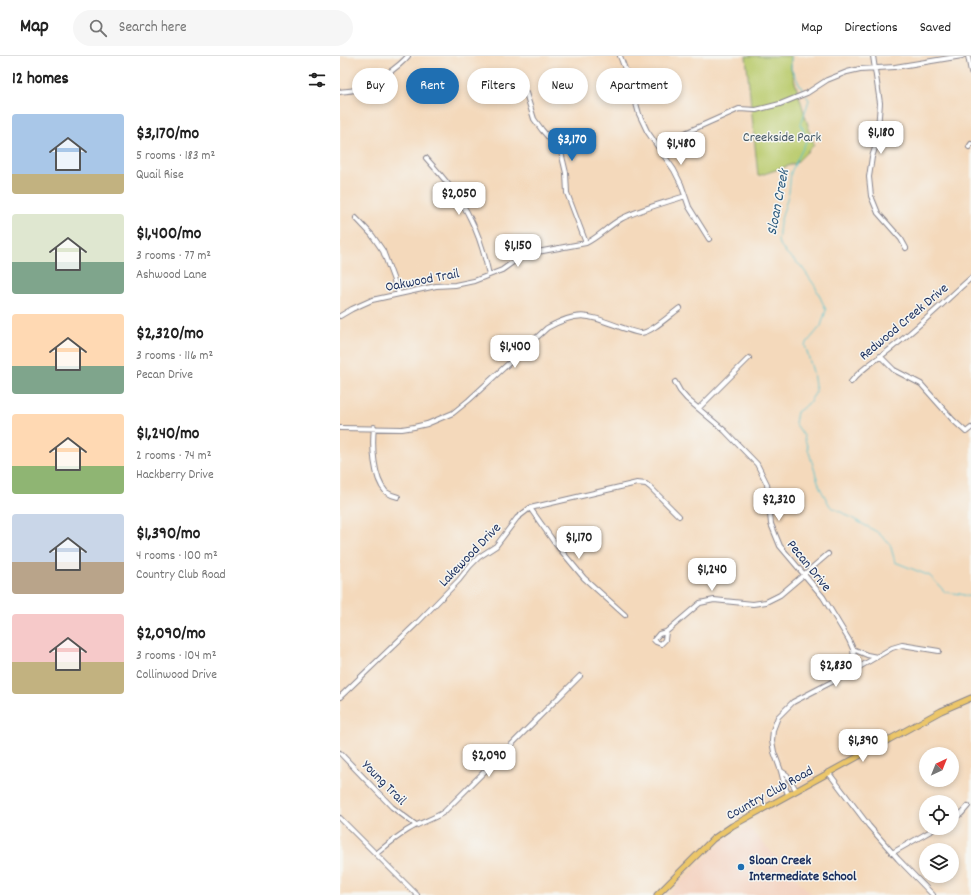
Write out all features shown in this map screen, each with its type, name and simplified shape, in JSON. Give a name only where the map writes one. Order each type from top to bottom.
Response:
[{"type":"main road","name":"Country Club Road","points":[[657,895],[713,840],[732,826],[941,711],[971,698]]},
{"type":"street","points":[[340,92],[367,86],[395,68],[408,56]]},
{"type":"street","points":[[620,56],[630,82],[639,114],[647,130],[674,170],[688,207],[709,239]]},
{"type":"street","points":[[873,56],[880,103],[877,142],[872,157],[869,177],[872,196],[878,213],[901,238],[906,248]]},
{"type":"street","points":[[658,145],[739,109],[763,109],[789,100],[847,72],[895,67],[962,56]]},
{"type":"street","points":[[968,56],[971,72]]},
{"type":"street","points":[[529,104],[534,119],[561,152],[566,173],[567,193],[586,243]]},
{"type":"street","points":[[426,158],[452,189],[471,219],[485,257],[489,275]]},
{"type":"street","name":"Oakwood Trail","points":[[340,316],[372,300],[436,286],[463,283],[502,270],[520,258],[532,253],[586,243],[594,240],[611,225],[623,218],[685,196]]},
{"type":"street","points":[[356,218],[372,235],[383,251],[399,294]]},
{"type":"street","name":"Redwood Creek Drive","points":[[851,382],[860,371],[924,321],[971,278]]},
{"type":"street","points":[[340,428],[374,427],[402,429],[427,424],[453,413],[462,407],[547,328],[561,320],[575,316],[591,316],[642,333],[651,331],[680,308]]},
{"type":"street","points":[[880,356],[894,370],[921,384],[953,420],[966,432],[971,428]]},
{"type":"street","points":[[699,408],[749,358]]},
{"type":"street","name":"Pecan Drive","points":[[675,382],[687,399],[725,431],[757,464],[767,484],[771,524],[780,546],[823,597],[853,649]]},
{"type":"street","points":[[374,427],[372,438],[378,480],[387,492],[398,497]]},
{"type":"street","name":"Lakewood Drive","points":[[340,697],[417,623],[479,557],[496,546],[517,518],[530,508],[637,483],[646,484],[679,516]]},
{"type":"street","points":[[530,508],[554,542],[584,578],[625,615]]},
{"type":"street","points":[[666,632],[700,603],[714,600],[753,604],[766,602],[780,595],[828,554]]},
{"type":"street","points":[[788,794],[774,752],[772,741],[774,727],[778,717],[793,702],[849,673],[892,648],[902,645],[939,651]]},
{"type":"street","points":[[849,673],[854,659],[853,649],[867,655],[877,657]]},
{"type":"street","points":[[376,854],[400,835],[416,825],[435,818],[444,812],[580,676]]},
{"type":"street","name":"Young Trail","points":[[340,753],[392,807],[416,825]]},
{"type":"street","points":[[781,771],[787,776],[796,790]]},
{"type":"street","points":[[828,772],[862,817],[892,853],[933,895]]},
{"type":"street","points":[[959,815],[968,806]]},
{"type":"street","points":[[340,818],[417,895]]},
{"type":"street","points":[[892,853],[924,835]]},
{"type":"shaded area","name":"Sloan Creek Intermediate School","points":[[748,827],[812,895],[668,895],[723,840]]},
{"type":"green space","name":"Creekside Park","points":[[746,56],[791,56],[791,69],[814,145],[796,163],[758,176]]},
{"type":"waterway","name":"Sloan Creek","points":[[791,56],[791,69],[804,92]]},
{"type":"waterway","name":"Sloan Creek","points":[[806,95],[809,100],[801,124],[807,140],[791,172],[789,192],[780,223],[778,242],[787,254],[801,266],[815,286],[826,310],[821,326],[805,345],[813,372],[816,392],[808,404],[797,412],[795,423],[804,436],[820,488],[830,506],[877,532],[890,544],[895,562],[930,576],[945,592],[971,597]]},
{"type":"place","name":"Sloan Creek Intermediate School","points":[[741,867]]}]
